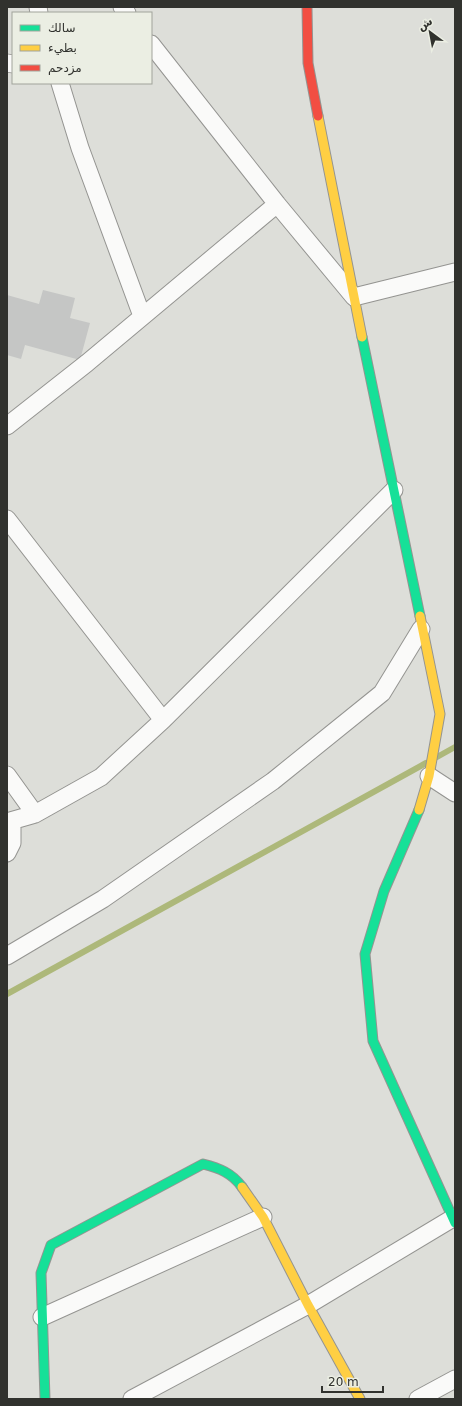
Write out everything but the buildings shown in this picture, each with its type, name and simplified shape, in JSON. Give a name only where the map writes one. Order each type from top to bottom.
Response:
[{"type":"street","points":[[132,1399],[308,1305],[454,1220],[373,1041],[365,954],[384,891],[415,822],[429,776],[440,714],[421,629],[308,63],[307,7]]},
{"type":"street","points":[[152,45],[277,204],[354,297]]},
{"type":"street","points":[[60,84],[80,148],[142,316]]},
{"type":"street","points":[[7,426],[87,363],[277,204]]},
{"type":"street","points":[[354,297],[455,272]]},
{"type":"street","points":[[7,853],[12,843],[10,822],[35,814],[101,777],[163,720],[394,490]]},
{"type":"street","points":[[7,519],[163,720]]},
{"type":"street","points":[[7,956],[103,899],[274,782],[382,693],[421,629]]},
{"type":"street","points":[[7,775],[35,814]]},
{"type":"street","points":[[429,776],[455,794]]},
{"type":"street","points":[[45,1399],[41,1273],[51,1245],[203,1164],[218,1168],[235,1177],[263,1217],[308,1305],[360,1399]]},
{"type":"street","points":[[42,1317],[263,1217]]},
{"type":"street","points":[[418,1399],[455,1379]]},
{"type":"waterway","points":[[437,757],[455,747]]},
{"type":"waterway","points":[[7,994],[426,763]]},
{"type":"traffic: fast","points":[[362,337],[420,616]]},
{"type":"traffic: fast","points":[[419,810],[384,891],[365,954],[373,1041],[455,1223]]},
{"type":"traffic: fast","points":[[45,1399],[41,1273],[51,1245],[203,1164],[225,1172],[234,1178],[242,1187]]},
{"type":"traffic: slow","points":[[318,116],[362,337]]},
{"type":"traffic: slow","points":[[419,810],[429,776],[440,714],[420,616]]},
{"type":"traffic: slow","points":[[242,1187],[263,1217],[308,1305],[360,1399]]},
{"type":"traffic: jam","points":[[307,7],[308,63],[318,116]]}]
